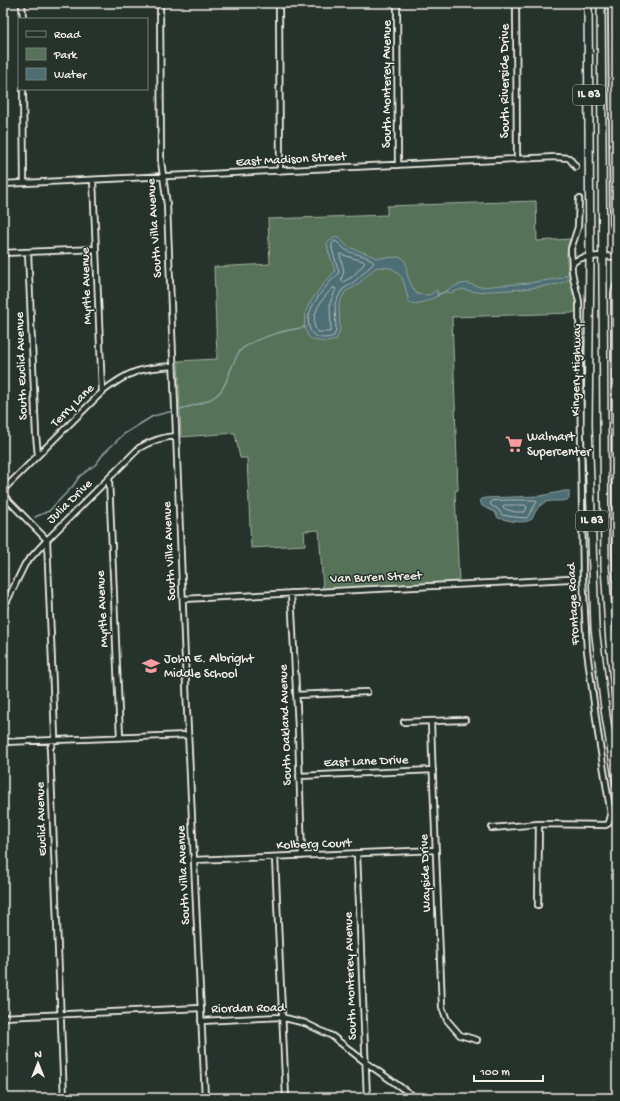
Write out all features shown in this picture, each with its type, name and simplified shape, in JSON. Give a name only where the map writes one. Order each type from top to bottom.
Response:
[{"type":"highway","name":"Kingery Highway","points":[[588,3],[590,257],[588,424],[595,628],[602,688],[617,784]]},
{"type":"highway","name":"Kingery Highway","points":[[601,3],[605,567],[610,643],[617,708]]},
{"type":"street","points":[[22,3],[22,18]]},
{"type":"street","name":"South Villa Avenue","points":[[160,3],[162,161],[167,205],[188,735],[205,1098]]},
{"type":"street","points":[[279,3],[280,171]]},
{"type":"street","name":"South Monterey Avenue","points":[[397,3],[398,165]]},
{"type":"street","name":"South Riverside Drive","points":[[516,3],[517,160]]},
{"type":"street","points":[[611,3],[613,224],[617,236]]},
{"type":"street","points":[[23,90],[24,183]]},
{"type":"street","name":"East Madison Street","points":[[3,184],[556,157],[569,158],[576,167]]},
{"type":"street","name":"Myrtle Avenue","points":[[93,180],[102,392]]},
{"type":"street","name":"Frontage Road","points":[[492,828],[539,824],[606,825],[609,823],[611,815],[587,651],[583,578],[579,302],[572,271],[571,249],[578,227],[579,199]]},
{"type":"street","points":[[3,253],[96,249]]},
{"type":"street","name":"South Euclid Avenue","points":[[28,252],[38,455]]},
{"type":"street","points":[[572,265],[580,258],[617,256]]},
{"type":"street","points":[[617,283],[614,293],[615,556],[617,595]]},
{"type":"street","name":"Terry Lane","points":[[3,490],[102,392],[115,382],[137,370],[174,366]]},
{"type":"street","name":"Julia Drive","points":[[3,610],[25,564],[139,448],[154,440],[176,436]]},
{"type":"street","name":"Myrtle Avenue","points":[[109,480],[120,737]]},
{"type":"street","points":[[3,495],[48,540]]},
{"type":"street","name":"Euclid Avenue","points":[[48,540],[55,736],[52,740],[50,749],[64,1098]]},
{"type":"street","name":"Van Buren Street","points":[[183,599],[291,592],[569,580]]},
{"type":"street","name":"South Oakland Avenue","points":[[291,592],[302,856]]},
{"type":"street","points":[[296,695],[367,692]]},
{"type":"street","points":[[404,722],[465,720]]},
{"type":"street","name":"Wayside Drive","points":[[431,721],[442,1007],[447,1020],[460,1035],[476,1040]]},
{"type":"street","points":[[3,742],[188,735]]},
{"type":"street","name":"East Lane Drive","points":[[299,776],[433,770]]},
{"type":"street","points":[[538,905],[539,824]]},
{"type":"street","name":"Kolberg Court","points":[[194,860],[275,858],[436,850]]},
{"type":"street","name":"South Monterey Avenue","points":[[357,854],[367,1098]]},
{"type":"street","points":[[275,858],[286,1098]]},
{"type":"street","name":"Riordan Road","points":[[3,1017],[201,1008]]},
{"type":"street","name":"Riordan Road","points":[[201,1021],[282,1017],[305,1023],[332,1036],[365,1062],[416,1098]]},
{"type":"green space","points":[[536,201],[537,241],[570,239],[567,252],[567,261],[570,279],[576,297],[576,311],[572,313],[452,317],[458,490],[455,491],[459,583],[323,589],[319,530],[304,531],[305,545],[251,548],[247,458],[240,458],[235,433],[181,437],[178,361],[217,359],[214,267],[270,264],[268,219],[387,215],[387,206]]},
{"type":"water","points":[[335,237],[339,238],[348,247],[376,258],[401,257],[405,261],[407,274],[417,294],[429,295],[437,290],[438,296],[416,304],[409,302],[402,278],[397,272],[391,268],[375,268],[356,286],[345,292],[339,304],[340,331],[336,340],[326,342],[313,340],[308,336],[304,327],[306,311],[321,287],[335,271],[327,243]]},
{"type":"water","points":[[566,274],[568,280],[559,284],[523,289],[475,292],[462,289],[450,293],[446,291],[457,285],[466,283],[480,287],[529,283],[562,278]]},
{"type":"water","points":[[569,491],[569,499],[544,503],[538,508],[532,519],[525,522],[515,522],[498,518],[495,512],[482,506],[480,501],[485,498],[540,496]]},
{"type":"waterway","points":[[437,295],[447,291]]},
{"type":"waterway","points":[[177,410],[205,402],[219,393],[226,382],[238,353],[248,345],[272,335],[306,327]]},
{"type":"waterway","points":[[35,517],[49,511],[73,486],[79,477],[96,464],[104,453],[124,434],[153,416],[173,411]]},
{"type":"place","name":"Walmart Supercenter","points":[[514,444]]},
{"type":"place","name":"John E. Albright Middle School","points":[[151,666]]}]
